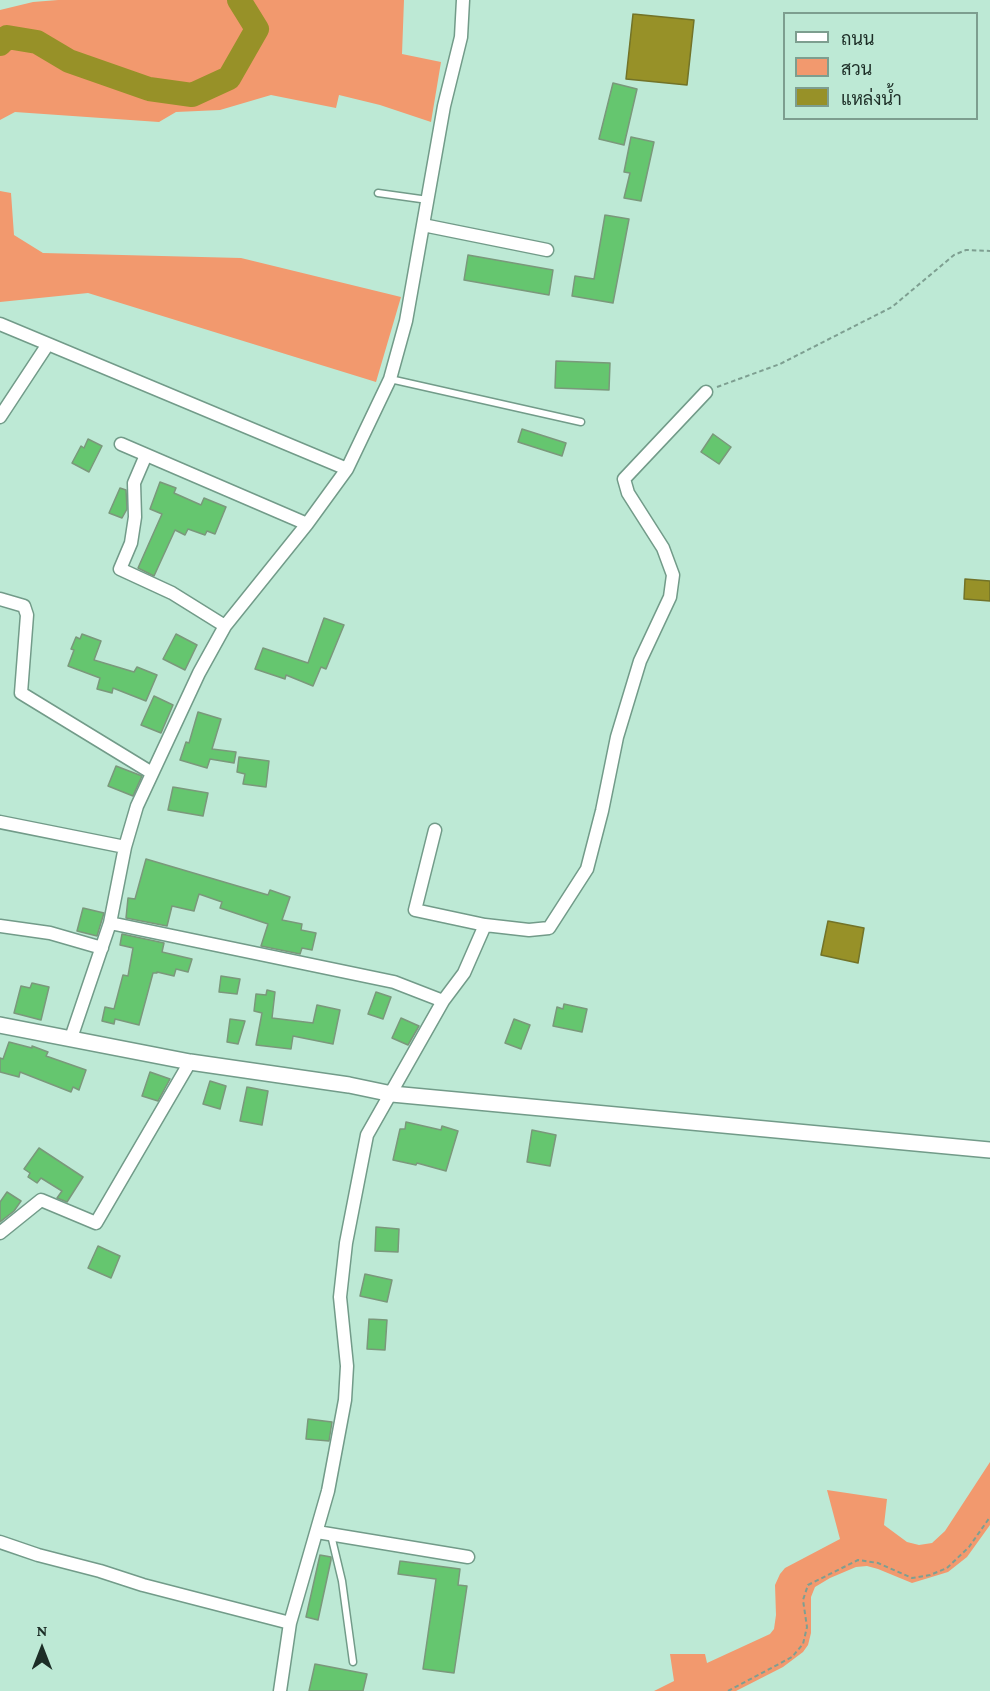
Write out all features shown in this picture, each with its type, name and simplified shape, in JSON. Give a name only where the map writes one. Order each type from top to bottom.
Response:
[{"type":"street","points":[[71,1038],[110,923],[125,847],[136,806],[199,673],[225,626],[307,524],[347,469],[390,379],[406,321],[444,106],[461,37],[463,0]]},
{"type":"street","points":[[423,225],[547,250]]},
{"type":"street","points":[[0,324],[347,469]]},
{"type":"street","points":[[0,417],[48,344]]},
{"type":"street","points":[[435,830],[415,910],[485,925],[529,930],[549,928],[587,869],[617,737],[640,661],[670,597],[674,575],[663,548],[628,493],[624,478],[706,392]]},
{"type":"street","points":[[121,444],[307,524]]},
{"type":"street","points":[[146,455],[134,483],[135,517],[131,543],[120,570],[172,592],[225,626]]},
{"type":"street","points":[[0,599],[24,606],[27,615],[21,693],[152,773]]},
{"type":"street","points":[[0,822],[125,847]]},
{"type":"street","points":[[110,923],[394,982],[444,1001]]},
{"type":"street","points":[[280,1691],[290,1623],[317,1532],[345,1400],[347,1366],[340,1297],[346,1243],[367,1135],[444,1001],[464,973],[485,925]]},
{"type":"street","points":[[0,926],[51,933],[102,948]]},
{"type":"street","points":[[0,1025],[190,1062],[349,1085],[392,1094],[990,1150]]},
{"type":"street","points":[[1,1232],[41,1200],[96,1223],[190,1062]]},
{"type":"street","points":[[317,1532],[468,1557]]},
{"type":"street","points":[[0,1542],[38,1555],[100,1570],[143,1585],[290,1623]]},
{"type":"lane","points":[[378,193],[428,200]]},
{"type":"lane","points":[[390,379],[581,422]]},
{"type":"lane","points":[[331,1534],[342,1581],[353,1662]]},
{"type":"path","points":[[706,392],[780,364],[892,307],[954,255],[966,250],[990,251]]},
{"type":"path","points":[[728,1691],[792,1657],[803,1644],[807,1626],[803,1600],[808,1585],[858,1560],[878,1563],[912,1578],[930,1575],[947,1568],[969,1547],[990,1517]]},
{"type":"green space","points":[[58,0],[404,0],[402,54],[441,62],[431,122],[380,105],[339,95],[336,108],[271,95],[220,110],[176,112],[159,122],[15,112],[0,120],[0,10],[33,2]]},
{"type":"green space","points":[[0,191],[11,193],[14,235],[43,253],[241,258],[401,297],[376,382],[88,293],[0,302]]},
{"type":"green space","points":[[990,1462],[990,1525],[967,1557],[948,1572],[912,1583],[878,1569],[867,1566],[856,1567],[815,1587],[811,1597],[811,1633],[808,1645],[803,1652],[783,1667],[736,1691],[654,1691],[674,1681],[670,1654],[705,1654],[707,1663],[770,1634],[774,1629],[776,1615],[775,1585],[780,1574],[785,1568],[840,1539],[827,1490],[887,1499],[884,1525],[907,1542],[919,1545],[932,1543],[945,1531]]},
{"type":"water","points":[[633,14],[694,20],[687,85],[626,79]]},
{"type":"water","points":[[965,579],[990,581],[990,601],[964,599]]},
{"type":"water","points":[[828,921],[864,928],[858,963],[821,955]]},
{"type":"building","points":[[613,83],[637,89],[624,145],[599,139]]},
{"type":"building","points":[[631,137],[654,142],[641,201],[624,198],[630,173],[624,172]]},
{"type":"building","points":[[605,215],[629,219],[613,303],[572,296],[575,276],[594,279]]},
{"type":"building","points":[[468,255],[553,270],[549,295],[464,280]]},
{"type":"building","points":[[556,361],[610,363],[609,390],[555,388]]},
{"type":"building","points":[[522,429],[566,443],[562,456],[518,442]]},
{"type":"building","points":[[713,434],[731,447],[719,464],[701,452]]},
{"type":"building","points":[[88,439],[102,446],[89,472],[72,463],[81,446],[84,448]]},
{"type":"building","points":[[160,482],[176,488],[174,493],[201,505],[204,498],[226,507],[215,534],[207,531],[205,535],[188,529],[185,535],[175,530],[154,576],[138,568],[162,514],[150,509]]},
{"type":"building","points":[[120,488],[126,490],[127,509],[122,518],[109,513]]},
{"type":"building","points":[[324,618],[344,625],[326,669],[321,667],[313,686],[286,675],[285,679],[255,669],[263,648],[308,663]]},
{"type":"building","points":[[82,634],[101,641],[94,660],[134,672],[137,667],[157,675],[146,701],[113,688],[112,693],[97,689],[100,678],[68,666],[76,637],[80,639]]},
{"type":"building","points":[[176,634],[197,645],[185,670],[163,659]]},
{"type":"building","points":[[154,696],[173,705],[161,733],[141,725]]},
{"type":"building","points":[[198,712],[221,719],[212,749],[236,752],[234,763],[210,759],[207,768],[180,760],[186,742],[189,743]]},
{"type":"building","points":[[239,757],[269,761],[266,787],[243,784],[245,774],[237,772]]},
{"type":"building","points":[[116,766],[142,776],[133,796],[108,786]]},
{"type":"building","points":[[173,787],[208,793],[203,816],[168,810]]},
{"type":"building","points":[[146,859],[268,895],[270,890],[290,897],[282,920],[302,924],[301,930],[316,933],[312,950],[302,948],[300,954],[261,946],[268,924],[220,908],[222,902],[199,894],[194,911],[172,906],[167,926],[126,918],[128,898],[135,899]]},
{"type":"building","points":[[83,908],[104,913],[97,936],[77,931]]},
{"type":"building","points":[[122,934],[164,943],[162,952],[192,959],[188,972],[176,969],[174,976],[153,973],[139,1025],[115,1019],[114,1024],[102,1021],[105,1007],[114,1009],[123,975],[128,976],[133,948],[120,945]]},
{"type":"building","points":[[221,976],[240,979],[237,994],[219,992]]},
{"type":"building","points":[[32,983],[49,987],[41,1020],[14,1013],[21,986],[30,988]]},
{"type":"building","points":[[267,990],[275,992],[272,1018],[313,1023],[317,1005],[340,1010],[333,1044],[293,1036],[291,1049],[256,1045],[262,1013],[254,1011],[256,994],[266,995]]},
{"type":"building","points":[[376,992],[391,997],[383,1019],[368,1014]]},
{"type":"building","points":[[564,1004],[587,1009],[582,1032],[553,1026],[557,1007],[563,1009]]},
{"type":"building","points":[[401,1018],[419,1026],[408,1045],[392,1038]]},
{"type":"building","points":[[230,1019],[245,1021],[238,1044],[227,1042]]},
{"type":"building","points":[[514,1019],[530,1025],[521,1049],[505,1043]]},
{"type":"building","points":[[9,1042],[32,1048],[32,1046],[48,1052],[46,1056],[86,1070],[79,1090],[73,1087],[71,1092],[20,1072],[19,1077],[0,1072],[0,1058],[3,1059]]},
{"type":"building","points":[[150,1072],[170,1079],[158,1101],[142,1096]]},
{"type":"building","points":[[210,1081],[226,1086],[220,1109],[203,1104]]},
{"type":"building","points":[[247,1087],[268,1091],[262,1125],[240,1121]]},
{"type":"building","points":[[406,1122],[441,1130],[442,1126],[458,1131],[446,1171],[417,1163],[416,1165],[393,1160],[400,1129],[405,1129]]},
{"type":"building","points":[[532,1130],[556,1135],[550,1166],[527,1162]]},
{"type":"building","points":[[39,1148],[83,1177],[67,1202],[57,1198],[62,1191],[41,1178],[37,1183],[28,1177],[30,1173],[24,1169]]},
{"type":"building","points":[[7,1192],[21,1201],[14,1211],[0,1222],[0,1202]]},
{"type":"building","points":[[376,1227],[399,1229],[398,1252],[375,1251]]},
{"type":"building","points":[[98,1246],[120,1256],[111,1278],[88,1268]]},
{"type":"building","points":[[365,1274],[392,1280],[387,1302],[360,1296]]},
{"type":"building","points":[[369,1319],[387,1320],[385,1350],[367,1349]]},
{"type":"building","points":[[308,1419],[332,1422],[329,1441],[306,1439]]},
{"type":"building","points":[[320,1555],[331,1557],[331,1560],[318,1620],[306,1617]]},
{"type":"building","points":[[400,1561],[460,1569],[458,1585],[467,1586],[454,1673],[423,1669],[436,1579],[398,1574]]},
{"type":"building","points":[[315,1664],[367,1674],[363,1691],[309,1691]]},
{"type":"waterway","points":[[0,44],[7,37],[37,42],[69,61],[149,89],[192,95],[229,78],[257,29],[239,0]]}]
